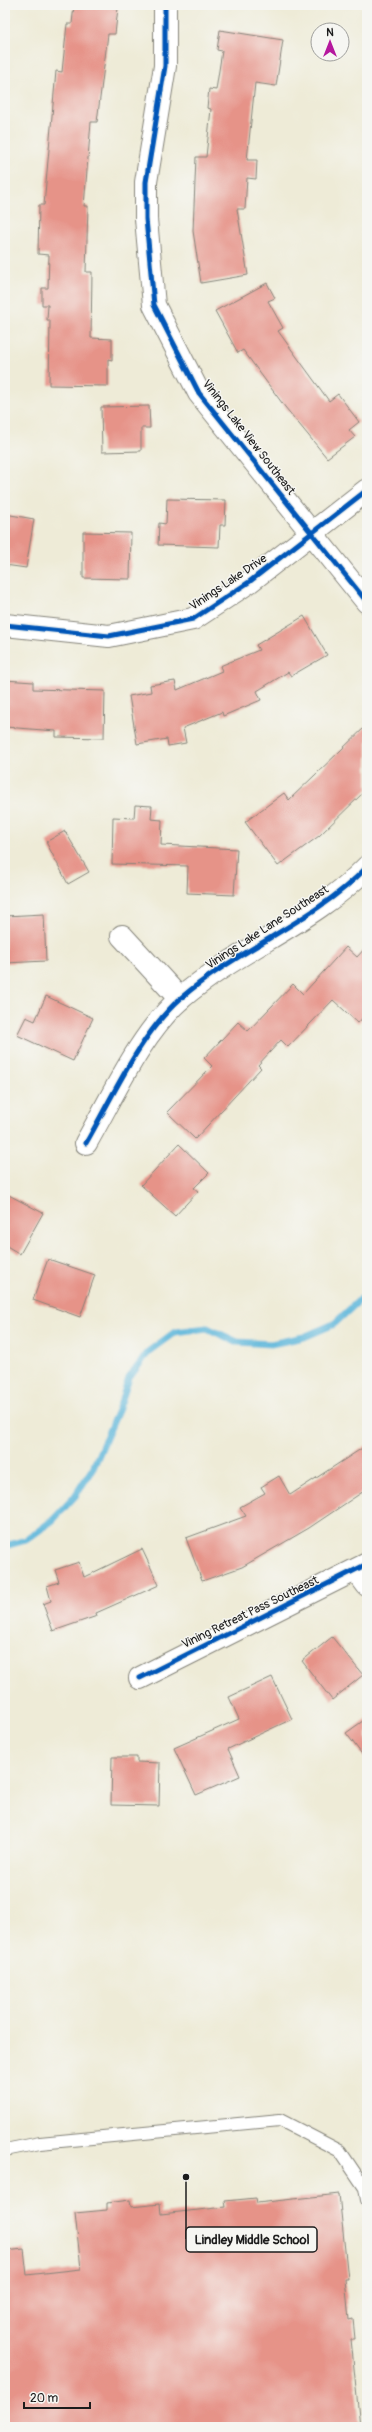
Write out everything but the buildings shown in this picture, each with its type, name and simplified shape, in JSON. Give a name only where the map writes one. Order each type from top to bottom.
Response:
[{"type":"street","name":"Vinings Lake View Southeast","points":[[165,5],[165,66],[146,182],[146,219],[154,305],[199,393],[367,602]]},
{"type":"street","name":"Vinings Lake Drive","points":[[5,625],[109,636],[193,618],[249,582],[367,490]]},
{"type":"street","name":"Vinings Lake Lane Southeast","points":[[86,1143],[134,1058],[156,1026],[180,999],[244,952],[317,910],[352,883],[367,867]]},
{"type":"street","points":[[122,936],[180,999]]},
{"type":"street","name":"Vining Retreat Pass Southeast","points":[[140,1678],[364,1573]]},
{"type":"lane","points":[[5,2150],[40,2143],[280,2120],[340,2152],[365,2188],[367,2200]]},
{"type":"waterway","points":[[5,1546],[26,1540],[53,1520],[75,1496],[93,1468],[119,1408],[129,1378],[149,1351],[175,1332],[207,1328],[237,1342],[271,1344],[304,1337],[334,1324],[367,1293]]},
{"type":"cycle path","points":[[165,5],[165,66],[146,182],[146,219],[154,305],[199,393],[367,602]]},
{"type":"cycle path","points":[[5,625],[109,636],[193,619],[249,582],[367,490]]},
{"type":"cycle path","points":[[86,1143],[140,1047],[166,1013],[181,998],[203,980],[227,964],[324,904],[367,867]]},
{"type":"cycle path","points":[[140,1678],[367,1564]]},
{"type":"place","name":"Lindley Middle School","points":[[186,2177]]}]
